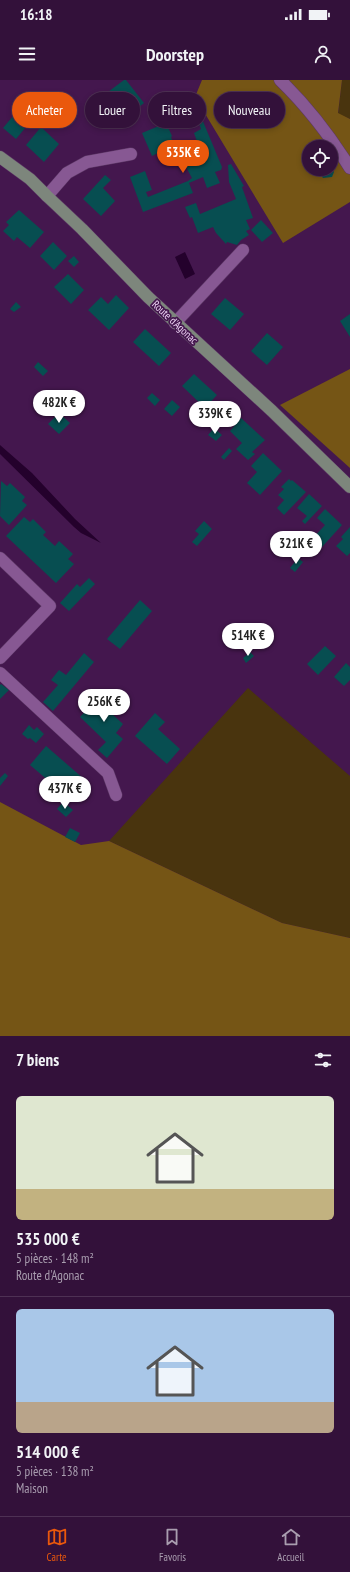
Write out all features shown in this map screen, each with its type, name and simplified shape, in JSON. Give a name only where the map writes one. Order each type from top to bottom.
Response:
[{"type":"main road","name":"Route d'Agonac","points":[[0,157],[30,180],[47,196],[175,323],[272,411],[350,488]]},
{"type":"street","points":[[280,80],[302,101],[332,140],[350,168]]},
{"type":"street","points":[[47,196],[67,173],[87,162],[131,154]]},
{"type":"street","points":[[175,323],[243,250]]},
{"type":"street","points":[[0,558],[50,606],[0,658]]},
{"type":"street","points":[[0,673],[108,773],[116,795]]},
{"type":"shaded area","points":[[202,80],[342,80],[338,113],[350,119],[350,202],[283,243],[206,115],[206,92],[197,92]]},
{"type":"shaded area","points":[[342,80],[350,80],[350,119],[338,114]]},
{"type":"shaded area","points":[[185,252],[195,274],[185,279],[175,257]]},
{"type":"shaded area","points":[[350,369],[350,468],[280,405]]},
{"type":"shaded area","points":[[0,445],[32,473],[75,519],[101,543],[81,533],[74,527],[0,454]]},
{"type":"shaded area","points":[[248,688],[350,776],[350,938],[282,923],[109,841]]},
{"type":"shaded area","points":[[0,802],[81,845],[109,841],[282,923],[350,938],[350,1036],[0,1036]]},
{"type":"building","points":[[126,80],[135,92],[108,92]]},
{"type":"building","points":[[140,98],[144,103],[140,106]]},
{"type":"building","points":[[12,117],[12,128],[25,128],[16,139],[3,128]]},
{"type":"building","points":[[40,128],[42,128],[59,144],[44,162],[26,145]]},
{"type":"building","points":[[154,128],[168,128],[174,145],[152,156],[142,133]]},
{"type":"building","points":[[206,128],[222,167],[221,170],[215,172],[220,183],[207,188],[203,177],[189,183],[193,193],[143,212],[130,177],[145,171],[152,190],[146,192],[148,197],[188,181],[192,178],[181,158],[200,150],[194,133]]},
{"type":"building","points":[[231,164],[244,186],[242,187],[253,218],[246,220],[250,229],[246,231],[249,235],[241,240],[237,245],[227,242],[226,244],[216,233],[213,227],[198,233],[192,217],[190,218],[185,207],[196,203],[200,214],[236,199],[229,182],[228,165]]},
{"type":"building","points":[[105,175],[111,180],[103,188],[115,201],[101,216],[83,199]]},
{"type":"building","points":[[322,176],[332,176],[332,177],[323,178]]},
{"type":"building","points":[[19,210],[44,232],[30,248],[17,237],[14,241],[3,231],[9,225],[6,222]]},
{"type":"building","points":[[261,220],[273,233],[262,242],[251,230]]},
{"type":"building","points":[[53,242],[67,256],[54,270],[40,256]]},
{"type":"building","points":[[74,256],[79,262],[74,267],[68,261]]},
{"type":"building","points":[[68,274],[84,290],[71,304],[54,287]]},
{"type":"building","points":[[116,295],[129,308],[109,330],[88,310],[101,297],[108,304]]},
{"type":"building","points":[[225,298],[244,314],[230,330],[211,314]]},
{"type":"building","points":[[16,302],[21,307],[14,312],[10,309]]},
{"type":"building","points":[[350,314],[350,337],[340,321]]},
{"type":"building","points":[[145,329],[171,353],[159,366],[133,342]]},
{"type":"building","points":[[267,333],[283,347],[267,365],[251,351]]},
{"type":"building","points":[[38,362],[48,371],[43,376],[34,367]]},
{"type":"building","points":[[194,374],[217,395],[205,408],[182,386]]},
{"type":"building","points":[[152,393],[160,400],[155,406],[147,398]]},
{"type":"building","points":[[172,400],[180,407],[172,416],[164,409]]},
{"type":"building","points":[[59,413],[70,423],[59,434],[48,424]]},
{"type":"building","points":[[241,418],[265,440],[252,452],[255,454],[248,460],[236,449],[242,443],[230,431]]},
{"type":"building","points":[[214,428],[222,435],[216,441],[208,435]]},
{"type":"building","points":[[229,448],[232,451],[224,460],[221,457]]},
{"type":"building","points":[[263,453],[282,471],[260,495],[247,483],[257,472],[251,466]]},
{"type":"building","points":[[289,479],[306,492],[284,515],[277,508],[284,500],[278,495],[284,489],[281,487]]},
{"type":"building","points":[[1,481],[7,486],[10,483],[25,497],[22,501],[27,505],[9,525],[0,516]]},
{"type":"building","points":[[309,494],[322,506],[305,524],[302,521],[307,516],[297,508]]},
{"type":"building","points":[[325,509],[342,525],[322,547],[313,538],[325,525],[317,518]]},
{"type":"building","points":[[24,517],[30,522],[33,519],[46,532],[43,535],[55,546],[59,541],[73,554],[68,559],[74,564],[56,583],[6,536]]},
{"type":"building","points":[[204,521],[212,529],[197,546],[192,542],[199,534],[195,531]]},
{"type":"building","points":[[350,527],[350,553],[347,556],[336,546],[343,539],[341,537]]},
{"type":"building","points":[[298,558],[303,562],[295,572],[290,568]]},
{"type":"building","points":[[89,578],[95,584],[69,611],[60,603],[77,584],[80,587]]},
{"type":"building","points":[[140,600],[152,611],[120,649],[107,639]]},
{"type":"building","points":[[325,646],[336,656],[318,675],[307,664]]},
{"type":"building","points":[[250,652],[254,656],[246,663],[243,658]]},
{"type":"building","points":[[84,653],[94,662],[53,711],[43,702],[58,685],[51,680],[59,670],[66,675]]},
{"type":"building","points":[[346,663],[350,667],[350,680],[344,686],[334,677]]},
{"type":"building","points":[[1,684],[9,690],[0,699],[0,685]]},
{"type":"building","points":[[103,692],[117,704],[110,712],[123,724],[116,733],[123,739],[107,758],[98,750],[106,742],[80,717]]},
{"type":"building","points":[[155,713],[165,722],[158,729],[180,749],[167,764],[135,736]]},
{"type":"building","points":[[29,725],[34,730],[37,727],[44,734],[36,743],[22,734]]},
{"type":"building","points":[[46,746],[84,779],[70,796],[52,780],[50,782],[30,765]]},
{"type":"building","points":[[5,773],[8,776],[0,786],[0,778]]},
{"type":"building","points":[[63,802],[73,810],[66,817],[57,809]]},
{"type":"building","points":[[70,828],[80,833],[75,842],[65,837]]}]
